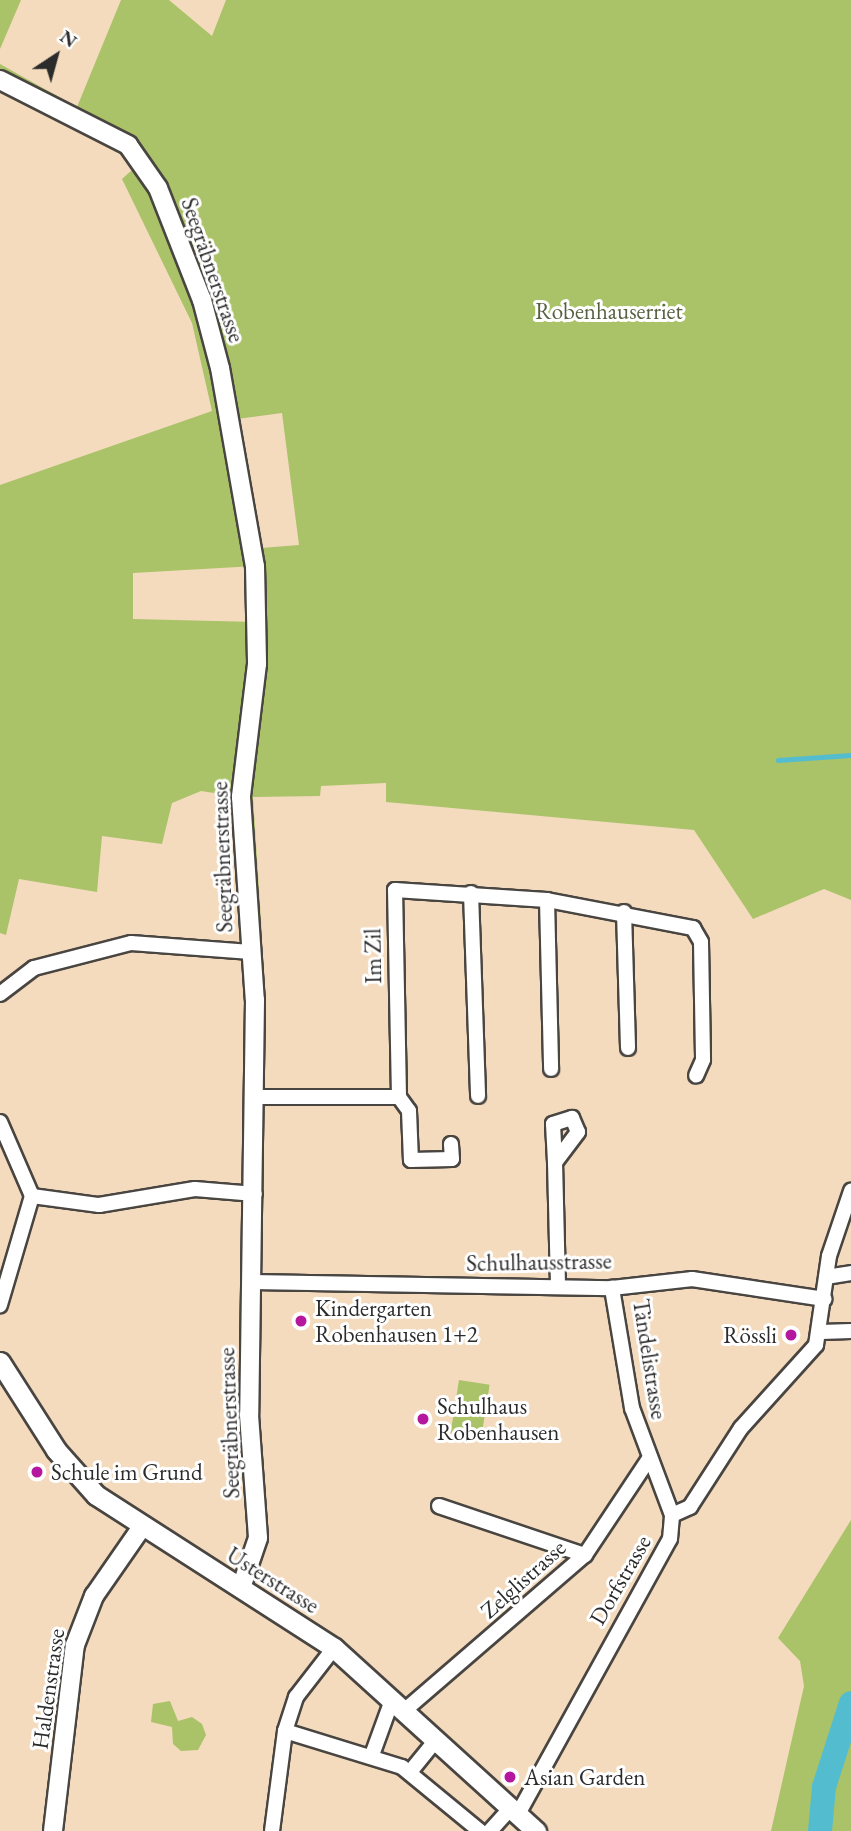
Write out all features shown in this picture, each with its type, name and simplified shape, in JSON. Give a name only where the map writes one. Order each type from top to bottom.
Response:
[{"type":"main road","name":"Usterstrasse","points":[[0,1362],[70,1468],[141,1528],[334,1648],[536,1831]]},
{"type":"street","name":"Seegräbnerstrasse","points":[[0,80],[128,145],[158,188],[202,300],[255,566],[258,650],[241,797],[251,952],[256,1097],[249,1415],[258,1538],[241,1588]]},
{"type":"street","name":"Im Zil","points":[[451,1144],[452,1159],[411,1160],[410,1111],[399,1097],[395,890],[547,900],[624,912],[688,926],[700,937],[703,1060],[696,1076]]},
{"type":"street","points":[[471,893],[478,1096]]},
{"type":"street","points":[[547,900],[551,1069]]},
{"type":"street","points":[[624,912],[628,1048]]},
{"type":"street","points":[[0,994],[33,968],[131,943],[251,952]]},
{"type":"street","points":[[256,1097],[399,1097]]},
{"type":"street","points":[[0,1122],[32,1196],[0,1306]]},
{"type":"street","points":[[555,1162],[558,1285]]},
{"type":"street","points":[[32,1196],[99,1205],[194,1189],[254,1194]]},
{"type":"street","name":"Dorfstrasse","points":[[490,1831],[514,1811],[665,1551],[673,1515],[697,1499],[741,1427],[799,1370],[821,1332],[826,1277],[851,1192]]},
{"type":"street","points":[[826,1277],[851,1273]]},
{"type":"street","name":"Schulhausstrasse","points":[[252,1282],[612,1288],[692,1279],[824,1299]]},
{"type":"street","name":"Tändelistrasse","points":[[612,1288],[620,1307],[627,1389],[648,1460],[673,1515]]},
{"type":"street","points":[[821,1332],[851,1331]]},
{"type":"street","name":"Zelglistrasse","points":[[398,1705],[585,1555],[648,1460]]},
{"type":"street","points":[[439,1506],[585,1555]]},
{"type":"street","name":"Haldenstrasse","points":[[53,1831],[75,1646],[94,1596],[141,1528]]},
{"type":"street","points":[[272,1831],[285,1731],[296,1697],[334,1648]]},
{"type":"street","points":[[372,1755],[398,1705]]},
{"type":"street","points":[[285,1731],[372,1755],[410,1772],[480,1831]]},
{"type":"street","points":[[410,1772],[436,1740]]},
{"type":"green space","points":[[0,0],[21,0],[0,49]]},
{"type":"green space","name":"Robenhauserriet","points":[[121,0],[169,0],[212,36],[226,0],[851,0],[851,900],[824,889],[753,919],[694,830],[386,802],[386,783],[321,786],[320,796],[253,797],[262,936],[251,952],[241,797],[201,791],[172,803],[162,844],[102,836],[97,892],[19,879],[6,935],[0,933],[0,485],[212,411],[192,323],[122,179],[141,162],[0,80],[0,64],[77,107]],"holes":[[[282,413],[299,545],[261,548],[237,419]],[[255,566],[259,622],[133,619],[133,573]]]},
{"type":"green space","points":[[459,1380],[490,1385],[481,1438],[451,1433]]},
{"type":"green space","points":[[851,1520],[851,1831],[771,1831],[804,1686],[800,1661],[778,1638]]},
{"type":"green space","points":[[170,1701],[178,1721],[192,1717],[202,1724],[206,1735],[198,1750],[181,1751],[173,1744],[172,1727],[151,1722],[153,1704]]},
{"type":"waterway","points":[[778,760],[851,755]]},
{"type":"waterway","points":[[820,1831],[824,1787],[851,1703]]},
{"type":"place","name":"Kindergarten Robenhausen 1+2","points":[[301,1321]]},
{"type":"place","name":"Rössli","points":[[791,1335]]},
{"type":"place","name":"Schulhaus Robenhausen","points":[[423,1419]]},
{"type":"place","name":"Schule im Grund","points":[[37,1472]]},
{"type":"place","name":"Asian Garden","points":[[510,1777]]}]
